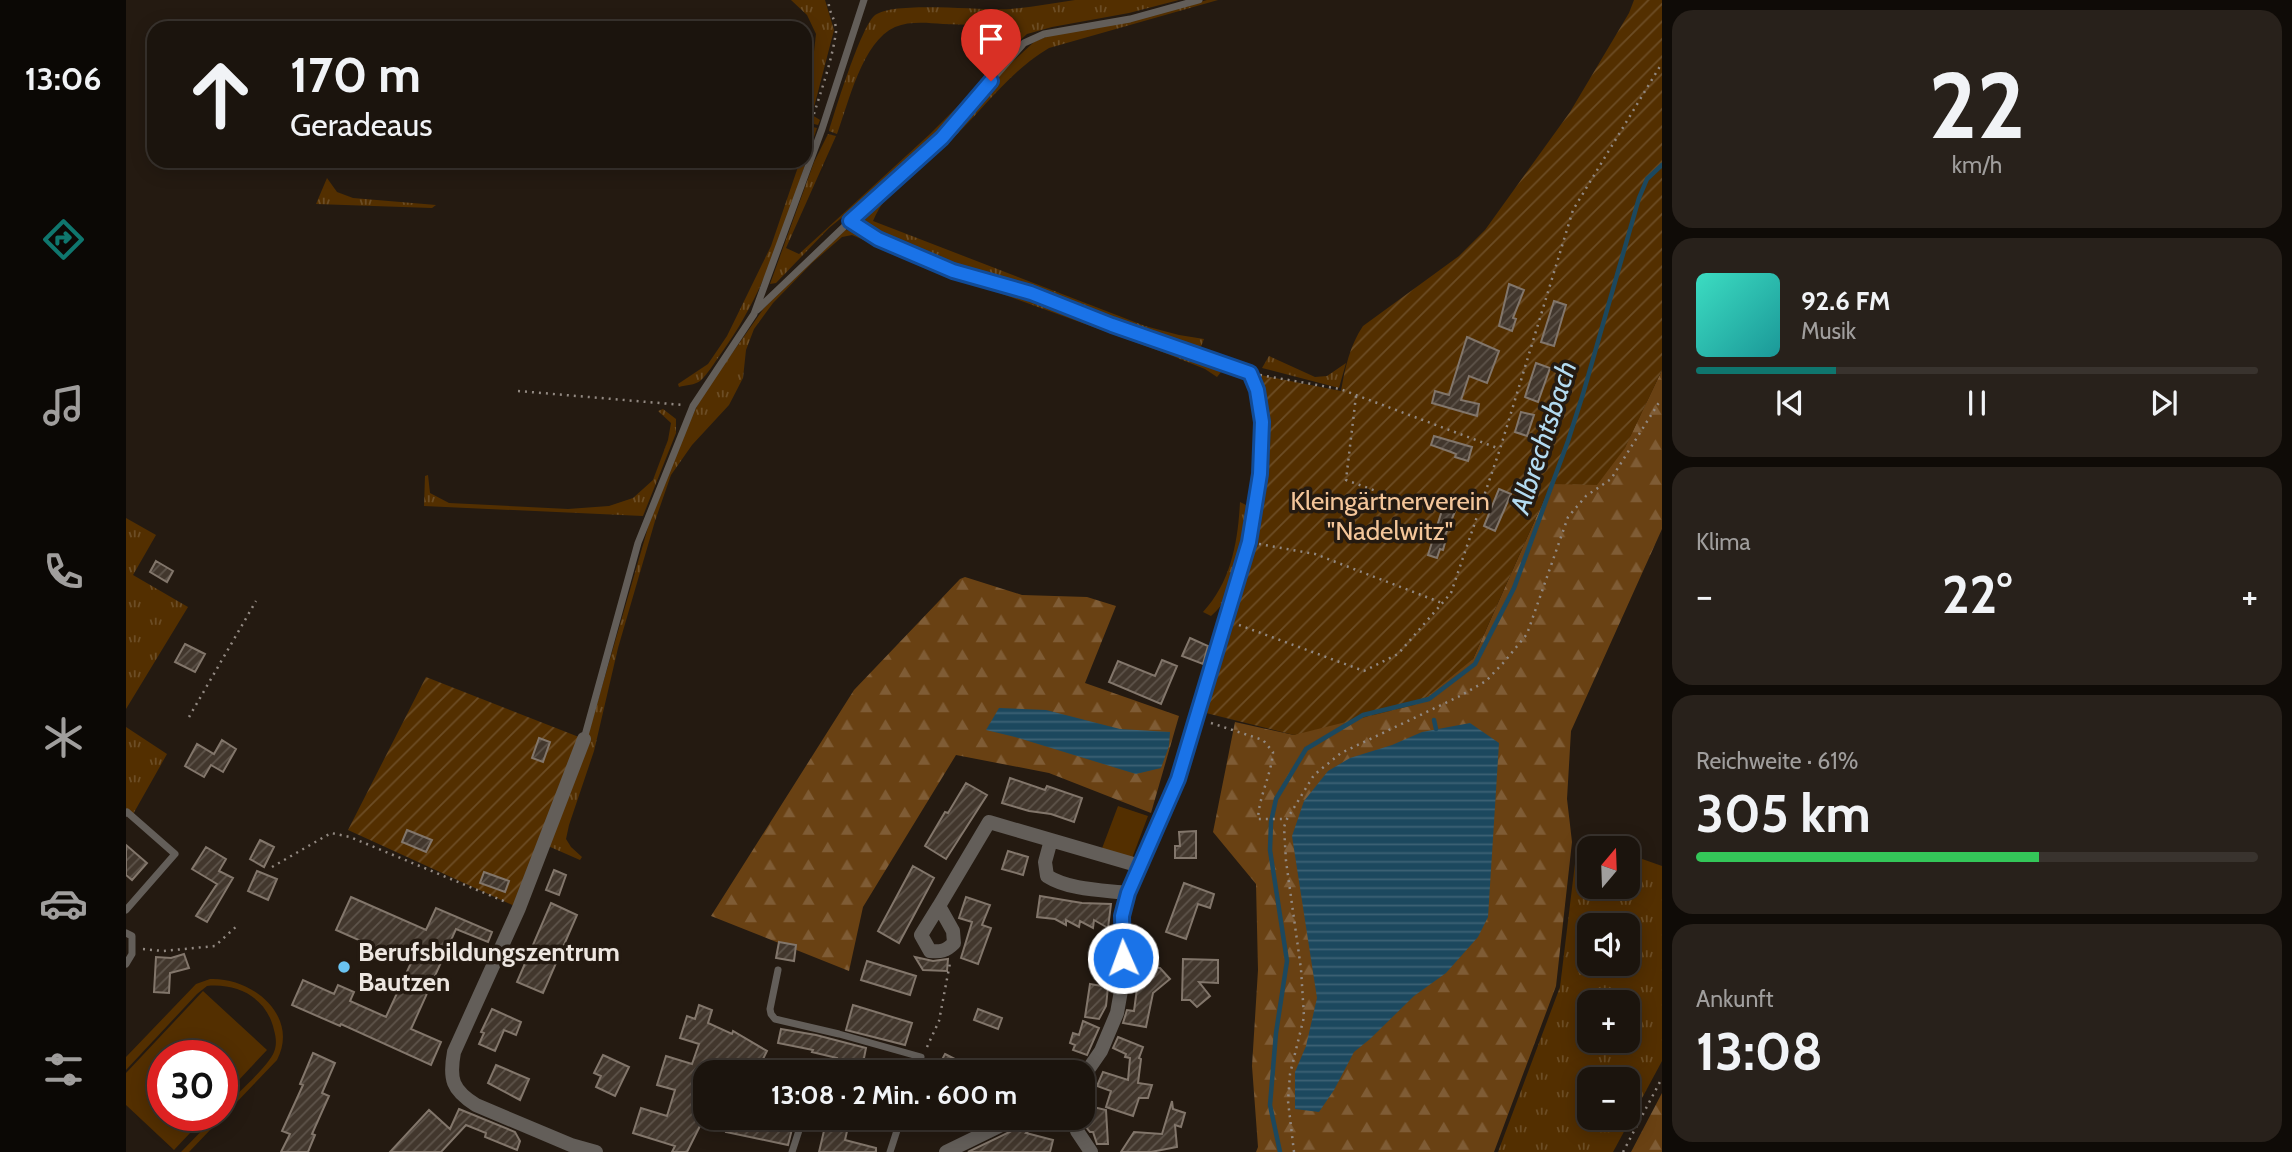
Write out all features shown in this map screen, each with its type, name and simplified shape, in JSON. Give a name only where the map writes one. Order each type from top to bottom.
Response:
[{"type":"street","points":[[1095,1060],[1117,1013],[1124,974],[1122,916],[1128,893],[1178,779],[1226,620]]},
{"type":"street","points":[[584,739],[519,908],[454,1052],[452,1068],[454,1087],[476,1105],[568,1148],[596,1152]]},
{"type":"street","points":[[939,906],[953,931],[954,943],[947,950],[930,951],[921,935],[989,822],[1140,866]]},
{"type":"street","points":[[1051,840],[1045,862],[1047,876],[1056,882],[1069,885],[1128,893]]},
{"type":"street","points":[[955,1151],[994,1130]]},
{"type":"street","points":[[1077,1130],[1091,1152]]},
{"type":"lane","points":[[812,156],[864,0]]},
{"type":"lane","points":[[584,739],[639,543],[693,406],[754,314],[850,221],[942,138],[1024,43],[1044,34],[1130,19],[1199,0]]},
{"type":"lane","points":[[754,314],[808,168]]},
{"type":"lane","points":[[850,221],[878,239],[953,271],[1031,293],[1112,325],[1250,373],[1257,390],[1262,422],[1260,474],[1249,542],[1226,620]]},
{"type":"lane","points":[[126,813],[175,854],[126,910]]},
{"type":"lane","points":[[126,933],[132,936],[133,949],[126,964]]},
{"type":"lane","points":[[778,970],[771,1009],[775,1019],[921,1057],[920,1060]]},
{"type":"lane","points":[[792,1152],[799,1130]]},
{"type":"lane","points":[[890,1152],[897,1130]]},
{"type":"path","points":[[814,116],[836,29],[828,6],[829,0]]},
{"type":"path","points":[[1226,620],[1364,671],[1398,654],[1451,593],[1500,449],[1573,210],[1662,63]]},
{"type":"path","points":[[1250,373],[1340,389],[1500,449]]},
{"type":"path","points":[[518,391],[693,406]]},
{"type":"path","points":[[1356,396],[1346,480],[1387,495]]},
{"type":"path","points":[[1294,1152],[1288,1101],[1290,1073],[1304,1017],[1301,969],[1286,861],[1284,827],[1287,820],[1314,775],[1341,753],[1486,681],[1527,634],[1568,517],[1586,496],[1611,479],[1662,400]]},
{"type":"path","points":[[1249,542],[1315,554],[1442,603]]},
{"type":"path","points":[[189,717],[257,601]]},
{"type":"path","points":[[1195,719],[1263,740],[1273,752],[1272,771],[1258,819],[1287,820]]},
{"type":"path","points":[[272,867],[331,833],[350,837],[519,908]]},
{"type":"path","points":[[133,949],[163,951],[215,946],[239,924]]},
{"type":"path","points":[[921,1057],[939,1021],[949,978],[950,959],[947,950]]},
{"type":"path","points":[[1623,1152],[1662,1078]]},
{"type":"green space","points":[[791,0],[825,0],[834,30],[812,115],[812,69],[816,34],[807,15]]},
{"type":"green space","points":[[1075,0],[1179,0],[1027,34],[955,116],[882,185],[829,228],[776,283],[770,284],[814,162],[828,134],[836,136],[786,248],[799,254],[975,89],[998,57],[1008,29],[984,25],[925,23],[895,27],[884,35],[865,59],[837,134],[829,131],[832,120],[855,52],[874,16],[898,8],[917,7],[1011,9]]},
{"type":"green space","points":[[1207,0],[1218,0],[1049,48],[1035,57],[1010,78],[954,137],[898,185],[873,221],[1145,326],[1204,339],[1200,349],[1119,324],[1030,288],[913,250],[872,232],[862,223],[864,214],[953,131],[1009,65],[1034,42],[1048,36],[1131,21]]},
{"type":"green space","name":"Kleingärtnerverein \"Nadelwitz\"","points":[[1634,0],[1662,0],[1662,370],[1625,448],[1597,485],[1551,484],[1473,659],[1418,704],[1294,735],[1198,711],[1254,515],[1262,422],[1250,373],[1341,391],[1351,349],[1363,326],[1459,256],[1485,230],[1570,112],[1629,13]]},
{"type":"green space","points":[[812,115],[820,120],[818,125],[812,124]]},
{"type":"green space","points":[[812,127],[817,128],[812,143]]},
{"type":"green space","points":[[798,168],[804,168],[777,246],[752,303],[706,375],[698,382],[679,387],[678,384],[708,364],[727,336],[771,246]]},
{"type":"green space","points":[[327,178],[337,192],[353,198],[436,205],[432,208],[316,204]]},
{"type":"green space","points":[[845,230],[857,231],[959,274],[1034,298],[1184,353],[1221,372],[1217,377],[1205,369],[1165,353],[922,265],[852,235],[842,237],[773,303],[754,329],[746,350],[743,378],[729,405],[692,445],[671,475],[618,648],[594,751],[569,825],[566,839],[582,857],[580,860],[548,846],[584,749],[649,524],[682,437],[702,396],[764,308]]},
{"type":"green space","points":[[1269,356],[1315,377],[1327,376],[1346,363],[1339,388],[1262,368]]},
{"type":"green space","points":[[1662,370],[1662,529],[1571,731],[1567,799],[1572,842],[1556,986],[1494,1152],[1256,1152],[1258,1147],[1252,1066],[1258,970],[1256,884],[1213,832],[1235,722],[1294,735],[1473,659],[1551,484],[1625,447]]},
{"type":"green space","points":[[663,409],[676,419],[676,433],[643,516],[424,506],[425,476],[428,475],[430,493],[449,503],[568,509],[609,506],[633,498],[653,480],[668,440],[671,423],[658,411]]},
{"type":"green space","points":[[1240,502],[1250,511],[1238,567],[1228,594],[1211,616],[1203,612],[1220,588],[1231,561]]},
{"type":"green space","points":[[126,518],[156,535],[133,575],[188,607],[126,709]]},
{"type":"green space","points":[[965,577],[1022,595],[1087,597],[1116,606],[1085,683],[1179,716],[1151,813],[1049,773],[956,755],[863,907],[849,971],[711,916],[854,690],[960,579]]},
{"type":"green space","points":[[426,677],[584,739],[519,908],[348,830]]},
{"type":"green space","points":[[126,727],[167,754],[132,816],[126,812]]},
{"type":"green space","points":[[1118,806],[1148,816],[1131,861],[1101,851]]},
{"type":"green space","points":[[1577,847],[1577,900],[1640,900],[1640,858],[1662,866],[1662,1061],[1640,1102],[1640,1067],[1577,1067],[1577,1130],[1625,1130],[1613,1152],[1498,1152],[1560,987]]},
{"type":"green space","points":[[210,979],[226,980],[256,992],[268,1002],[282,1028],[282,1044],[277,1060],[238,1101],[238,1094],[271,1058],[276,1047],[275,1035],[265,1009],[250,995],[230,987],[207,986],[154,1040],[147,1040],[147,1048],[126,1070],[126,1057],[196,984]]},
{"type":"green space","points":[[203,991],[267,1050],[238,1081],[238,1040],[157,1040]]},
{"type":"green space","points":[[147,1051],[147,1125],[126,1105],[126,1073]]},
{"type":"green space","points":[[1662,1093],[1662,1152],[1631,1152]]},
{"type":"green space","points":[[154,1131],[192,1131],[174,1150]]},
{"type":"green space","points":[[201,1131],[209,1131],[189,1152],[181,1152]]},
{"type":"water","points":[[999,708],[1046,710],[1120,729],[1170,732],[1169,746],[1161,768],[1136,774],[986,730]]},
{"type":"water","points":[[1470,723],[1499,743],[1488,917],[1478,937],[1446,973],[1414,996],[1354,1052],[1319,1112],[1295,1109],[1295,1072],[1306,1046],[1317,998],[1292,836],[1304,801],[1328,771],[1350,758],[1422,732]]},
{"type":"building","points":[[1509,284],[1524,290],[1513,318],[1516,319],[1512,331],[1499,326]]},
{"type":"building","points":[[1554,301],[1566,305],[1554,346],[1541,342]]},
{"type":"building","points":[[1467,337],[1499,351],[1487,383],[1469,376],[1461,400],[1479,404],[1477,416],[1432,403],[1435,391],[1449,395]]},
{"type":"building","points":[[1536,363],[1550,368],[1538,402],[1525,397]]},
{"type":"building","points":[[1521,412],[1534,415],[1527,436],[1515,432]]},
{"type":"building","points":[[1434,436],[1472,447],[1468,461],[1431,445]]},
{"type":"building","points":[[1499,489],[1511,494],[1495,531],[1484,526]]},
{"type":"building","points":[[1444,504],[1456,509],[1444,538],[1443,550],[1440,549],[1437,558],[1428,555]]},
{"type":"building","points":[[156,561],[173,571],[167,582],[150,572]]},
{"type":"building","points":[[1190,638],[1208,646],[1203,664],[1182,656]]},
{"type":"building","points":[[185,644],[205,654],[195,672],[175,662]]},
{"type":"building","points":[[1162,660],[1177,666],[1161,704],[1109,682],[1118,661],[1155,676]]},
{"type":"building","points":[[539,738],[550,742],[543,762],[532,758]]},
{"type":"building","points":[[222,740],[236,749],[223,772],[211,765],[204,777],[185,766],[197,744],[214,754]]},
{"type":"building","points":[[1010,778],[1045,790],[1047,786],[1082,798],[1074,822],[1002,803]]},
{"type":"building","points":[[966,783],[987,795],[946,859],[925,846]]},
{"type":"building","points":[[407,830],[432,840],[426,852],[402,842]]},
{"type":"building","points":[[1196,831],[1196,858],[1175,858],[1175,846],[1180,846],[1179,832]]},
{"type":"building","points":[[260,840],[274,847],[264,867],[250,859]]},
{"type":"building","points":[[126,845],[147,863],[132,880],[126,875]]},
{"type":"building","points":[[206,847],[226,859],[219,871],[233,878],[207,922],[196,916],[217,884],[192,869]]},
{"type":"building","points":[[1008,851],[1028,857],[1023,875],[1002,869]]},
{"type":"building","points":[[913,866],[934,878],[899,943],[878,931]]},
{"type":"building","points":[[554,870],[566,875],[559,895],[546,890]]},
{"type":"building","points":[[257,871],[277,879],[268,900],[248,891]]},
{"type":"building","points":[[484,872],[509,881],[505,892],[480,883]]},
{"type":"building","points":[[1184,883],[1214,894],[1210,908],[1198,904],[1186,939],[1166,932]]},
{"type":"building","points":[[1040,896],[1082,903],[1111,904],[1108,928],[1094,920],[1093,928],[1080,921],[1079,927],[1066,920],[1066,925],[1055,919],[1037,917]]},
{"type":"building","points":[[351,897],[426,930],[436,908],[492,932],[488,942],[456,929],[411,1029],[441,1042],[431,1065],[292,1005],[303,980],[334,994],[338,985],[354,992],[350,1001],[386,1017],[411,963],[336,930]]},
{"type":"building","points":[[966,897],[990,905],[982,925],[991,928],[978,964],[961,958],[972,922],[959,918]]},
{"type":"building","points":[[551,903],[577,915],[543,993],[517,982]]},
{"type":"building","points":[[779,942],[796,945],[794,961],[776,958]]},
{"type":"building","points":[[184,954],[189,968],[170,973],[169,993],[154,992],[156,957],[171,958]]},
{"type":"building","points":[[915,957],[933,961],[948,959],[947,971],[923,970]]},
{"type":"building","points":[[1183,959],[1218,960],[1218,983],[1199,982],[1210,996],[1197,1007],[1190,1000],[1182,1000]]},
{"type":"building","points":[[867,961],[916,976],[910,995],[861,980]]},
{"type":"building","points":[[1140,966],[1160,968],[1170,979],[1153,993],[1146,1027],[1123,1023],[1127,1010],[1134,1011]]},
{"type":"building","points":[[1090,984],[1108,987],[1106,1006],[1099,1019],[1085,1017]]},
{"type":"building","points":[[699,1005],[712,1010],[708,1023],[732,1034],[733,1031],[767,1051],[762,1060],[693,1060],[699,1044],[680,1038],[687,1016],[695,1019]]},
{"type":"building","points":[[853,1005],[912,1023],[905,1045],[846,1030]]},
{"type":"building","points":[[492,1009],[521,1022],[516,1035],[504,1030],[495,1051],[479,1044],[484,1033],[481,1032]]},
{"type":"building","points":[[978,1009],[1002,1018],[998,1029],[974,1020]]},
{"type":"building","points":[[1083,1021],[1099,1028],[1087,1055],[1073,1050],[1075,1045],[1070,1043],[1073,1033],[1079,1035]]},
{"type":"building","points":[[781,1029],[866,1048],[864,1060],[836,1060],[812,1052],[813,1050],[778,1043]]},
{"type":"building","points":[[1118,1037],[1143,1047],[1139,1058],[1138,1083],[1152,1085],[1148,1098],[1139,1098],[1133,1116],[1106,1107],[1111,1091],[1097,1086],[1103,1072],[1128,1080],[1130,1058],[1113,1048]]},
{"type":"building","points":[[313,1053],[335,1063],[322,1093],[329,1096],[312,1134],[315,1135],[308,1152],[281,1152],[290,1134],[282,1131],[303,1085],[300,1084]]},
{"type":"building","points":[[945,1054],[957,1060],[942,1060]]},
{"type":"building","points":[[603,1055],[629,1067],[615,1096],[596,1087],[601,1076],[594,1073]]},
{"type":"building","points":[[666,1056],[692,1064],[693,1061],[693,1130],[698,1130],[687,1152],[672,1152],[675,1146],[633,1133],[641,1108],[667,1116],[675,1090],[657,1085]]},
{"type":"building","points":[[496,1065],[529,1079],[520,1100],[488,1083]]},
{"type":"building","points":[[1172,1101],[1173,1109],[1185,1113],[1181,1127],[1175,1125],[1177,1147],[1151,1152],[1121,1152],[1134,1132],[1162,1134]]},
{"type":"building","points":[[1095,1107],[1106,1110],[1108,1144],[1097,1144],[1093,1132],[1088,1130],[1095,1130]]},
{"type":"building","points":[[459,1109],[515,1132],[520,1141],[517,1150],[485,1137],[486,1133],[466,1125],[441,1152],[390,1152],[429,1110],[450,1129]]},
{"type":"building","points":[[726,1130],[792,1130],[788,1145]]},
{"type":"building","points":[[824,1130],[847,1130],[845,1140],[876,1148],[876,1152],[819,1152]]},
{"type":"building","points":[[1014,1130],[1029,1130],[1026,1133],[1053,1140],[1050,1152],[968,1152]]},
{"type":"waterway","name":"Albrechtsbach","points":[[1280,1152],[1270,1105],[1276,1033],[1287,961],[1270,850],[1271,822],[1276,799],[1306,749],[1363,715],[1429,699],[1475,664],[1514,588],[1568,441],[1639,198],[1647,179],[1662,165]]},
{"type":"waterway","points":[[1434,720],[1436,729]]},
{"type":"place","name":"Berufsbildungszentrum Bautzen","points":[[344,967]]},
{"type":"route","points":[[991,81],[942,138],[850,221],[878,239],[953,271],[1031,293],[1112,325],[1250,373],[1257,390],[1262,422],[1260,474],[1249,542],[1178,779],[1128,893],[1122,916],[1123,958]]}]
